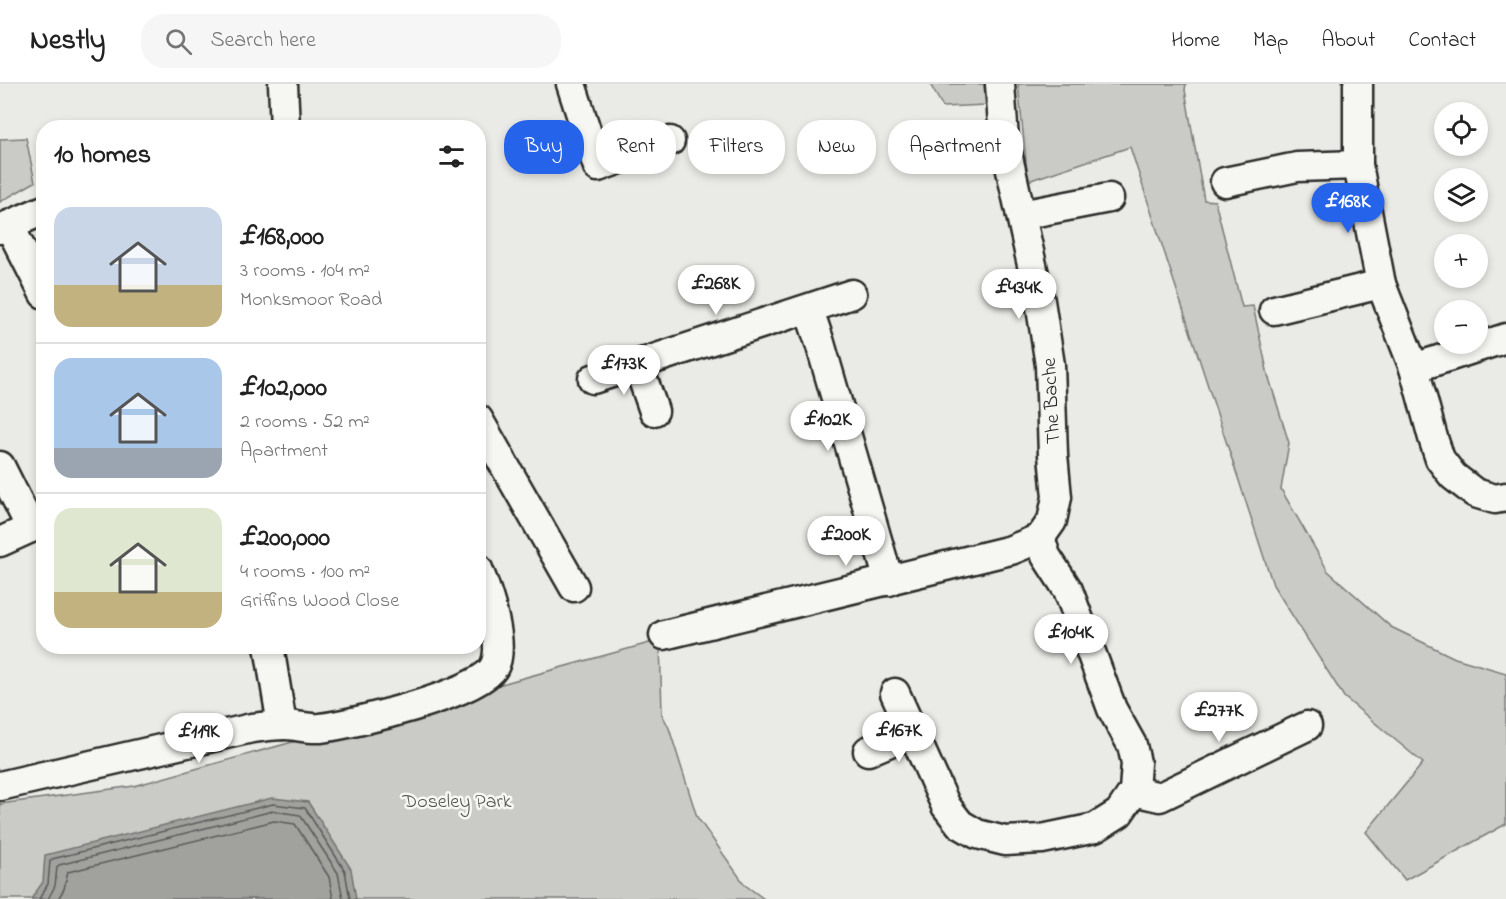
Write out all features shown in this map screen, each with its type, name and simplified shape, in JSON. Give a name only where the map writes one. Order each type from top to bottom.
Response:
[{"type":"street","points":[[283,84],[285,120]]},
{"type":"street","points":[[572,84],[596,161]]},
{"type":"street","name":"The Bache","points":[[1000,84],[1004,139],[1040,302],[1050,364],[1057,497],[1052,521],[1040,538]]},
{"type":"street","points":[[1358,84],[1358,165],[1381,284],[1414,368],[1440,459],[1453,476],[1475,493],[1495,499],[1506,497]]},
{"type":"street","points":[[1225,182],[1297,167],[1358,165]]},
{"type":"street","points":[[1021,215],[1108,198]]},
{"type":"street","points":[[36,213],[4,227],[36,281]]},
{"type":"street","points":[[1274,310],[1381,284]]},
{"type":"street","points":[[593,379],[852,294]]},
{"type":"street","points":[[808,310],[820,343],[889,581]]},
{"type":"street","points":[[1414,368],[1506,338]]},
{"type":"street","points":[[638,365],[654,411]]},
{"type":"street","points":[[486,434],[574,586]]},
{"type":"street","points":[[0,466],[36,523]]},
{"type":"street","points":[[0,542],[36,525]]},
{"type":"street","points":[[664,635],[889,581],[1011,549],[1040,538],[1046,556],[1068,590],[1112,709],[1132,745],[1136,763],[1134,791],[1119,813],[1095,828],[1042,839],[1015,841],[1005,841],[977,834],[960,824],[946,806],[895,693]]},
{"type":"street","points":[[0,786],[252,728],[282,725],[318,728],[390,713],[468,687],[487,675],[494,666],[498,653],[486,589]]},
{"type":"street","points":[[270,654],[282,725]]},
{"type":"street","points":[[1134,791],[1160,797],[1307,726]]},
{"type":"street","points":[[868,750],[913,732]]},
{"type":"green space","points":[[930,84],[984,84],[986,105],[943,107]]},
{"type":"green space","points":[[1018,84],[1186,84],[1185,90],[1204,200],[1215,201],[1242,307],[1253,306],[1268,375],[1289,443],[1281,489],[1328,571],[1391,627],[1455,658],[1506,673],[1506,824],[1405,880],[1366,832],[1423,763],[1344,697],[1273,585],[1130,147],[1028,181]]},
{"type":"green space","points":[[26,138],[35,182],[0,202],[0,139]]},
{"type":"green space","name":"Doseley Park","points":[[660,640],[662,714],[669,728],[697,817],[745,885],[764,899],[0,899],[0,804],[134,786]]},
{"type":"water","points":[[272,798],[308,802],[351,869],[356,899],[31,899],[43,882],[45,855]]}]
